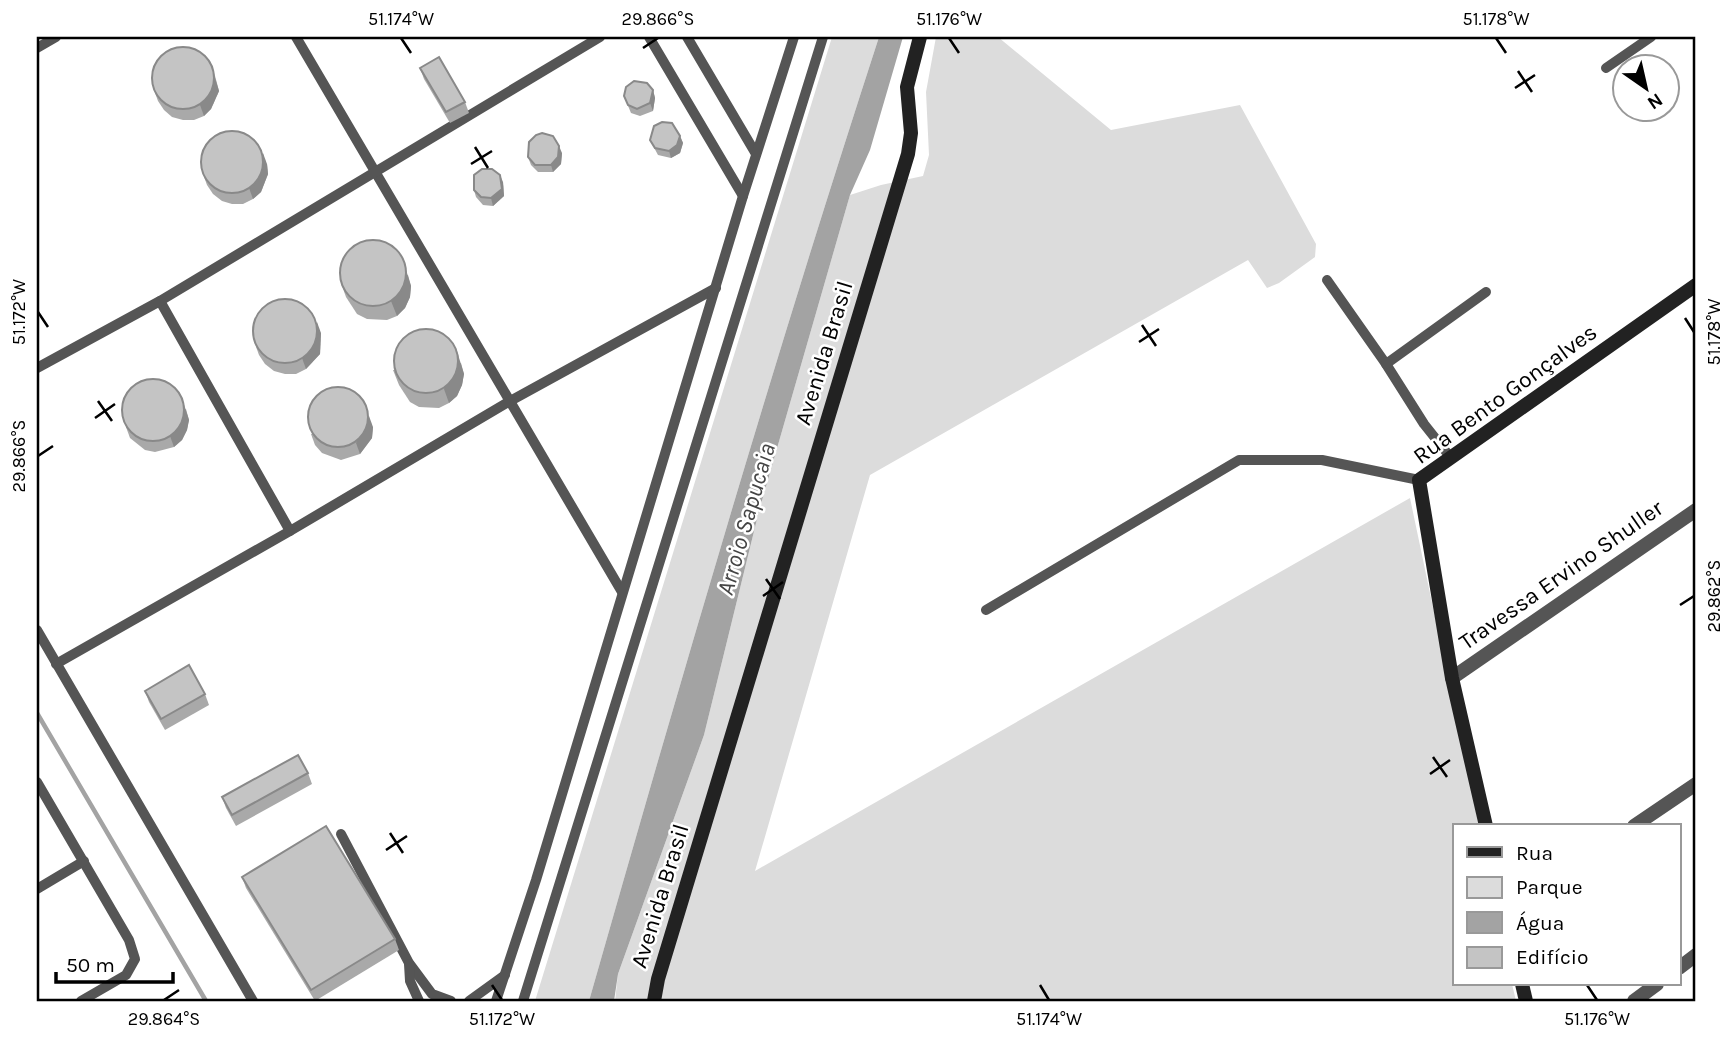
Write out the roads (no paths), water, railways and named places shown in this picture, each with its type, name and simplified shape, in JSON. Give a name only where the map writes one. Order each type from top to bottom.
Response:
[{"type":"main road","name":"Avenida Brasil","points":[[654,1001],[658,979],[908,154],[911,134],[907,87],[920,37]]},
{"type":"main road","name":"Rua Bento Gonçalves","points":[[1486,824],[1452,678],[1419,480],[1696,285]]},
{"type":"street","name":"Travessa Ervino Shuller","points":[[1452,678],[1696,510]]},
{"type":"street","points":[[1637,824],[1696,784]]},
{"type":"street","points":[[1680,967],[1696,955]]},
{"type":"street","points":[[1634,1001],[1654,986]]},
{"type":"lane","points":[[37,48],[56,37]]},
{"type":"lane","points":[[296,37],[622,592]]},
{"type":"lane","points":[[37,368],[160,301],[600,37]]},
{"type":"lane","points":[[649,37],[743,196]]},
{"type":"lane","points":[[687,37],[756,154]]},
{"type":"lane","points":[[496,1001],[595,691],[622,592],[794,37]]},
{"type":"lane","points":[[523,1001],[823,37]]},
{"type":"lane","points":[[1606,68],[1651,37]]},
{"type":"lane","points":[[1327,280],[1424,424],[1451,457]]},
{"type":"lane","points":[[56,664],[290,531],[510,401],[716,288]]},
{"type":"lane","points":[[1386,364],[1486,292]]},
{"type":"lane","points":[[160,301],[290,531]]},
{"type":"lane","points":[[986,610],[1239,460],[1322,460],[1419,480]]},
{"type":"lane","points":[[37,630],[253,1001]]},
{"type":"lane","points":[[37,782],[129,940],[135,959],[126,975],[81,1001]]},
{"type":"lane","points":[[341,834],[409,963],[432,994],[451,1001]]},
{"type":"lane","points":[[37,889],[84,861]]},
{"type":"lane","points":[[409,963],[410,981],[419,1001]]},
{"type":"lane","points":[[469,1001],[505,974]]},
{"type":"water","name":"Arroio Sapucaia","points":[[879,37],[903,37],[870,150],[850,195],[759,511],[704,735],[618,974],[614,1001],[589,1001],[730,518]]},
{"type":"waterway","points":[[37,713],[206,1001]]}]
